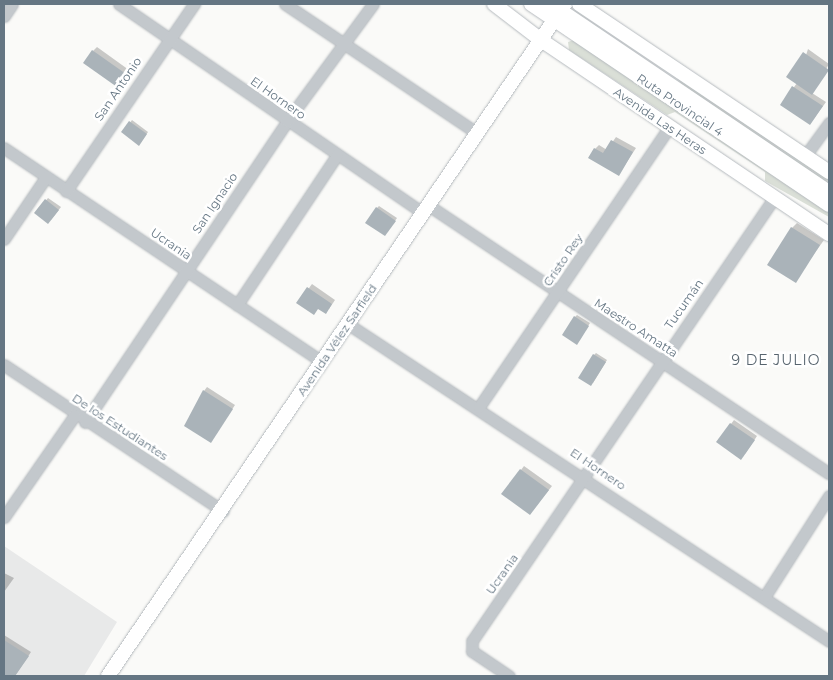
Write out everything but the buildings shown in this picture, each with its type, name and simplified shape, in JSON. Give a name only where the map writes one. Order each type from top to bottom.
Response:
[{"type":"main road","name":"Avenida Las Heras","points":[[494,4],[541,40],[829,234]]},
{"type":"main road","name":"Ruta Provincial 4","points":[[531,4],[558,9],[829,192]]},
{"type":"main road","points":[[579,4],[829,172]]},
{"type":"main road","name":"Avenida Vélez Sarfield","points":[[108,676],[223,511],[541,40],[558,9]]},
{"type":"main road","name":"Ruta Provincial 4","points":[[558,9],[829,206]]},
{"type":"main road","points":[[657,56],[676,88]]},
{"type":"street","points":[[4,16],[12,4]]},
{"type":"street","name":"El Hornero","points":[[119,4],[337,155],[426,209]]},
{"type":"street","name":"San Antonio","points":[[66,191],[194,4]]},
{"type":"street","points":[[285,4],[477,133]]},
{"type":"street","name":"San Ignacio","points":[[85,422],[287,121],[372,4]]},
{"type":"street","points":[[805,156],[829,123]]},
{"type":"street","name":"Cristo Rey","points":[[479,407],[669,127]]},
{"type":"street","name":"Ucrania","points":[[4,148],[322,362]]},
{"type":"street","points":[[237,306],[337,155]]},
{"type":"street","points":[[4,239],[46,177]]},
{"type":"street","name":"Tucumán","points":[[587,478],[662,360],[774,198]]},
{"type":"street","name":"Maestro Amatta","points":[[426,209],[662,360],[829,473]]},
{"type":"street","name":"El Hornero","points":[[348,324],[587,478],[765,596],[829,641]]},
{"type":"street","name":"De los Estudiantes","points":[[4,365],[85,422],[223,511]]},
{"type":"street","points":[[4,518],[75,415]]},
{"type":"street","name":"Ucrania","points":[[509,676],[472,651],[472,641],[587,478]]},
{"type":"street","points":[[765,596],[829,496]]},
{"type":"shaded area","points":[[574,40],[829,211],[829,217],[765,181],[765,172],[675,112],[667,115],[569,50],[568,42]]},
{"type":"shaded area","points":[[673,74],[829,177],[829,186],[686,89]]},
{"type":"shaded area","points":[[4,546],[117,622],[84,676],[4,676]]},
{"type":"district","name":"9 DE JULIO","points":[[776,360]]}]
